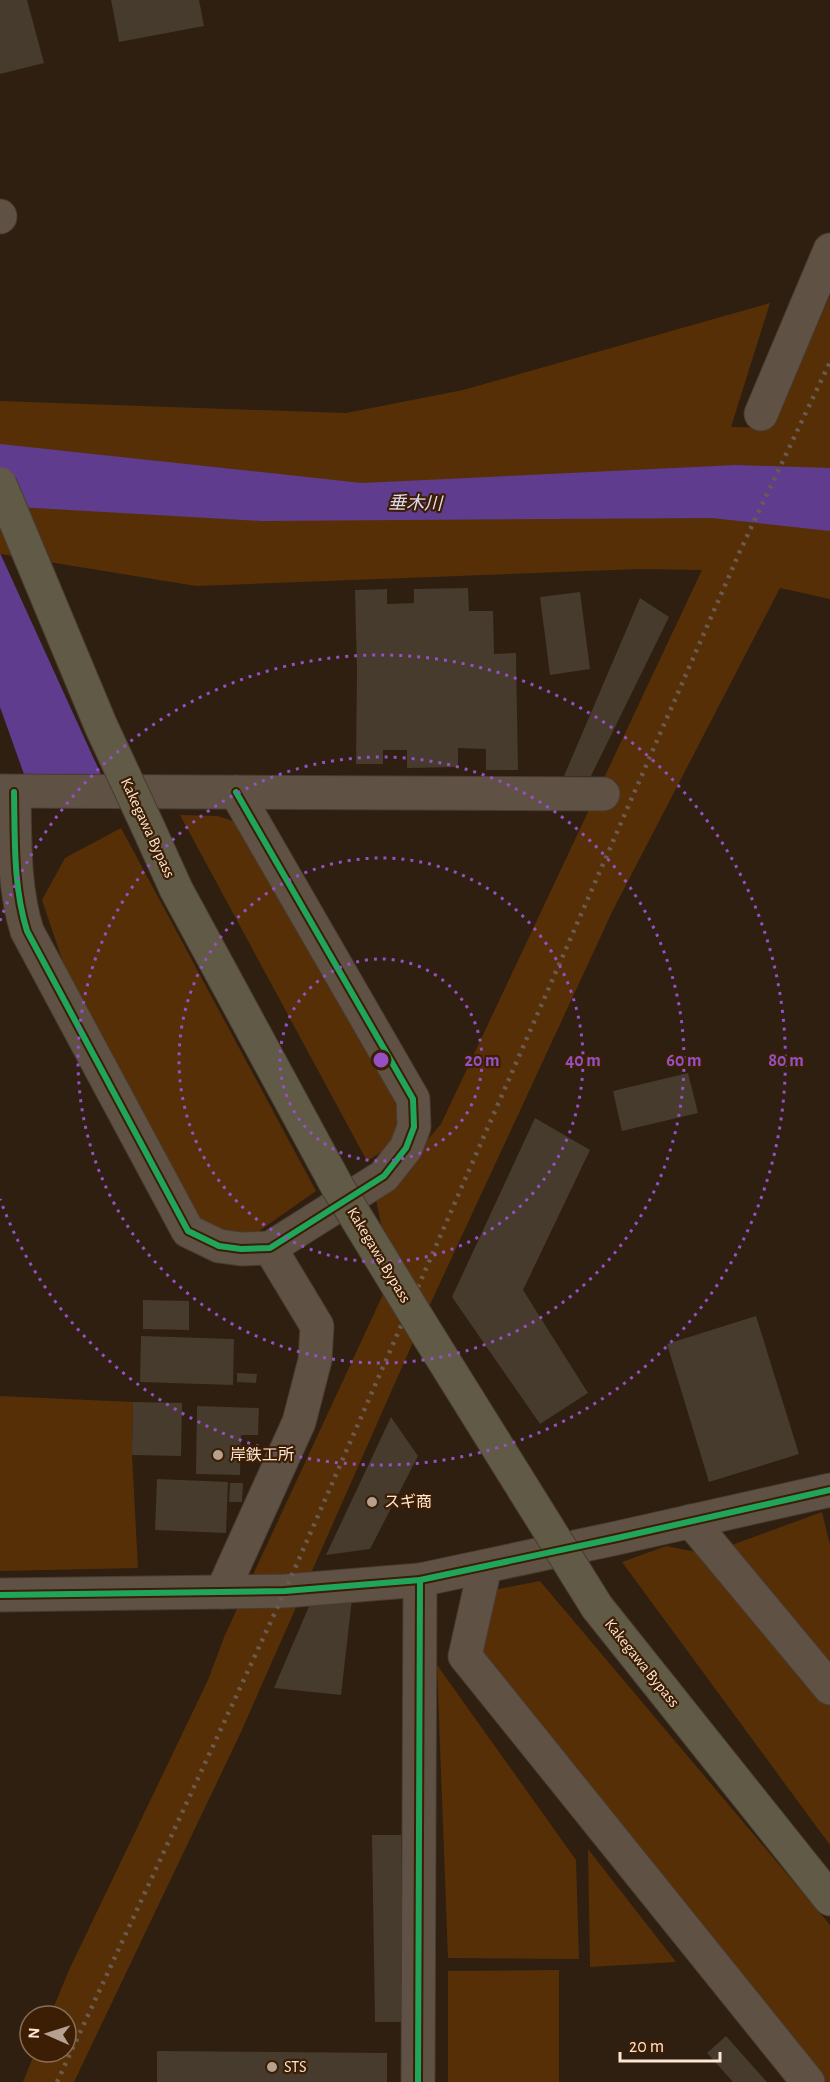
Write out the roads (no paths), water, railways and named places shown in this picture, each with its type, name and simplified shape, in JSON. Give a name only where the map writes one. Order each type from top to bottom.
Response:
[{"type":"highway","name":"Kakegawa Bypass","points":[[0,484],[101,726],[176,890],[337,1186],[597,1607],[830,1899]]},
{"type":"street","points":[[761,414],[830,250]]},
{"type":"street","points":[[236,792],[413,1099],[414,1127],[406,1148],[384,1176],[270,1248],[241,1249],[219,1246],[188,1231],[27,931],[20,907],[7,791],[236,792],[603,794]]},
{"type":"street","points":[[222,1592],[299,1422],[315,1360],[317,1326],[270,1248]]},
{"type":"street","points":[[0,1596],[285,1591],[420,1580],[830,1490]]},
{"type":"street","points":[[691,1521],[830,1688]]},
{"type":"street","points":[[485,1567],[465,1656],[808,2082]]},
{"type":"street","points":[[418,2082],[420,1580]]},
{"type":"water","name":"垂木川","points":[[0,444],[362,483],[736,465],[830,468],[830,531],[712,518],[262,521],[0,506]]},
{"type":"water","points":[[0,553],[109,792],[30,791],[0,707]]},
{"type":"railway","points":[[57,2082],[285,1591],[740,551],[830,362]]},
{"type":"place","name":"岸鉄工所","points":[[218,1455]]},
{"type":"place","name":"スギ商","points":[[372,1502]]},
{"type":"place","name":"STS","points":[[272,2067]]}]
